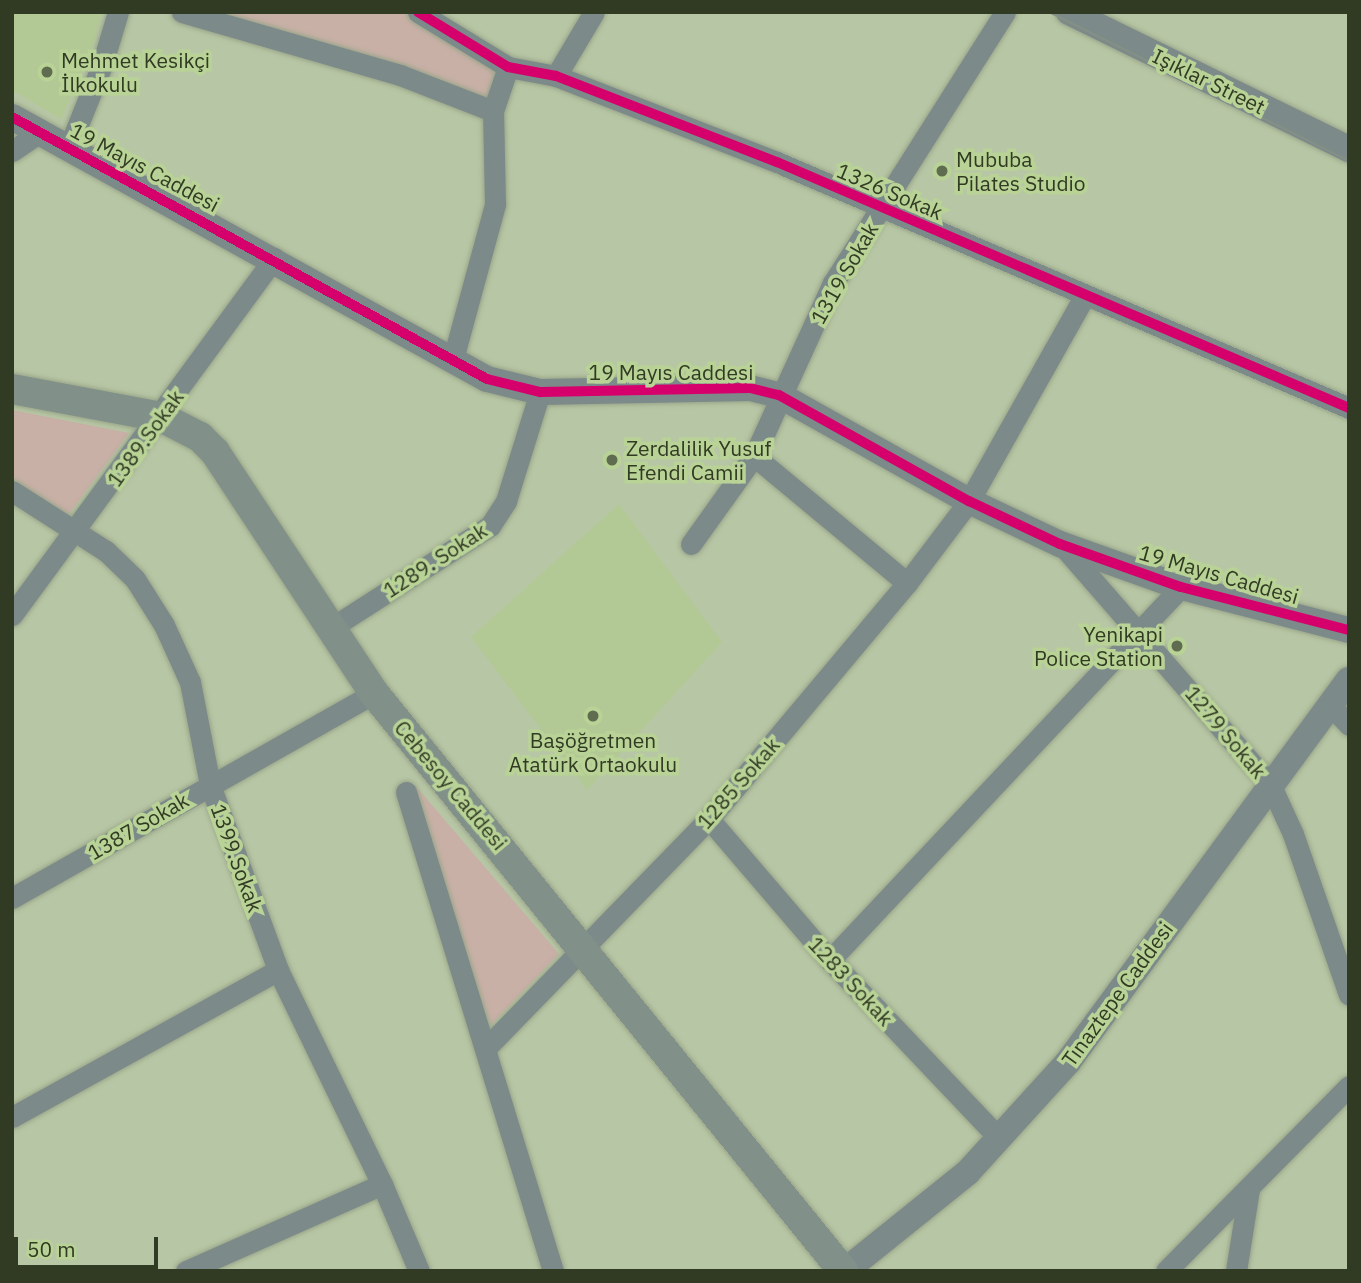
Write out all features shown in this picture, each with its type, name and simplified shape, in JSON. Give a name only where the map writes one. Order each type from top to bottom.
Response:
[{"type":"main road","name":"Cebesoy Caddesi","points":[[12,389],[161,417],[200,437],[215,452],[374,692],[502,845],[582,952],[844,1271]]},
{"type":"street","points":[[69,147],[102,65],[118,12]]},
{"type":"street","points":[[182,12],[400,75],[493,111]]},
{"type":"street","name":"1326 Sokak","points":[[418,12],[508,67],[556,76],[882,209],[1349,408]]},
{"type":"street","points":[[556,76],[594,12]]},
{"type":"street","name":"1319 Sokak","points":[[691,544],[754,457],[779,395],[833,283],[1005,12]]},
{"type":"street","name":"Işıklar Street","points":[[1069,12],[1349,149]]},
{"type":"street","points":[[453,359],[495,204],[493,111],[508,67]]},
{"type":"street","name":"19 Mayıs Caddesi","points":[[12,117],[274,258],[487,379],[540,392],[750,388],[779,395],[969,501],[1060,544],[1181,587],[1349,629]]},
{"type":"street","points":[[12,151],[38,133]]},
{"type":"street","name":"1389.Sokak","points":[[12,615],[161,417],[274,258]]},
{"type":"street","name":"1285 Sokak","points":[[487,1047],[709,819],[906,583],[969,501],[1085,295]]},
{"type":"street","name":"1289. Sokak","points":[[331,628],[490,526],[506,501],[540,392]]},
{"type":"street","points":[[754,457],[906,583]]},
{"type":"street","name":"1399.Sokak","points":[[12,491],[77,531],[135,579],[164,625],[190,682],[210,785],[278,970],[382,1184],[419,1271]]},
{"type":"street","name":"1279 Sokak","points":[[1060,544],[1138,629],[1270,784],[1293,834],[1349,995]]},
{"type":"street","points":[[830,960],[1138,629],[1181,587]]},
{"type":"street","name":"Tınaztepe Caddesi","points":[[844,1271],[968,1172],[1069,1062],[1270,784],[1349,680]]},
{"type":"street","name":"1387 Sokak","points":[[12,898],[374,692]]},
{"type":"street","points":[[1330,705],[1349,725]]},
{"type":"street","points":[[406,792],[487,1047],[553,1271]]},
{"type":"street","name":"1283 Sokak","points":[[709,819],[830,960],[998,1137]]},
{"type":"street","points":[[12,1117],[278,970]]},
{"type":"street","points":[[1166,1271],[1349,1086]]},
{"type":"street","points":[[186,1271],[382,1184]]},
{"type":"street","points":[[1236,1271],[1249,1189]]},
{"type":"shaded area","name":"Mehmet Kesikçi İlkokulu","points":[[12,12],[102,12],[90,55],[61,119],[12,90]]},
{"type":"shaded area","points":[[212,12],[416,12],[506,71],[490,104]]},
{"type":"shaded area","points":[[12,410],[129,433],[67,517],[12,478]]},
{"type":"shaded area","name":"Başöğretmen Atatürk Ortaokulu","points":[[619,504],[722,642],[587,790],[471,637]]},
{"type":"shaded area","points":[[414,784],[559,954],[491,1025],[470,971]]},
{"type":"tram line","points":[[1049,12],[1349,161]]},
{"type":"cycle path","points":[[418,12],[508,67],[556,76],[777,162],[1349,408]]},
{"type":"cycle path","points":[[12,117],[487,379],[540,392],[750,388],[779,395],[969,501],[1060,544],[1181,587],[1349,630]]},
{"type":"place","name":"Mehmet Kesikçi İlkokulu","points":[[47,72]]},
{"type":"place","name":"Mububa Pilates Studio","points":[[942,171]]},
{"type":"place","name":"Zerdalilik Yusuf Efendi Camii","points":[[612,460]]},
{"type":"place","name":"Yenikapi Police Station","points":[[1177,646]]},
{"type":"place","name":"Başöğretmen Atatürk Ortaokulu","points":[[593,716]]}]
